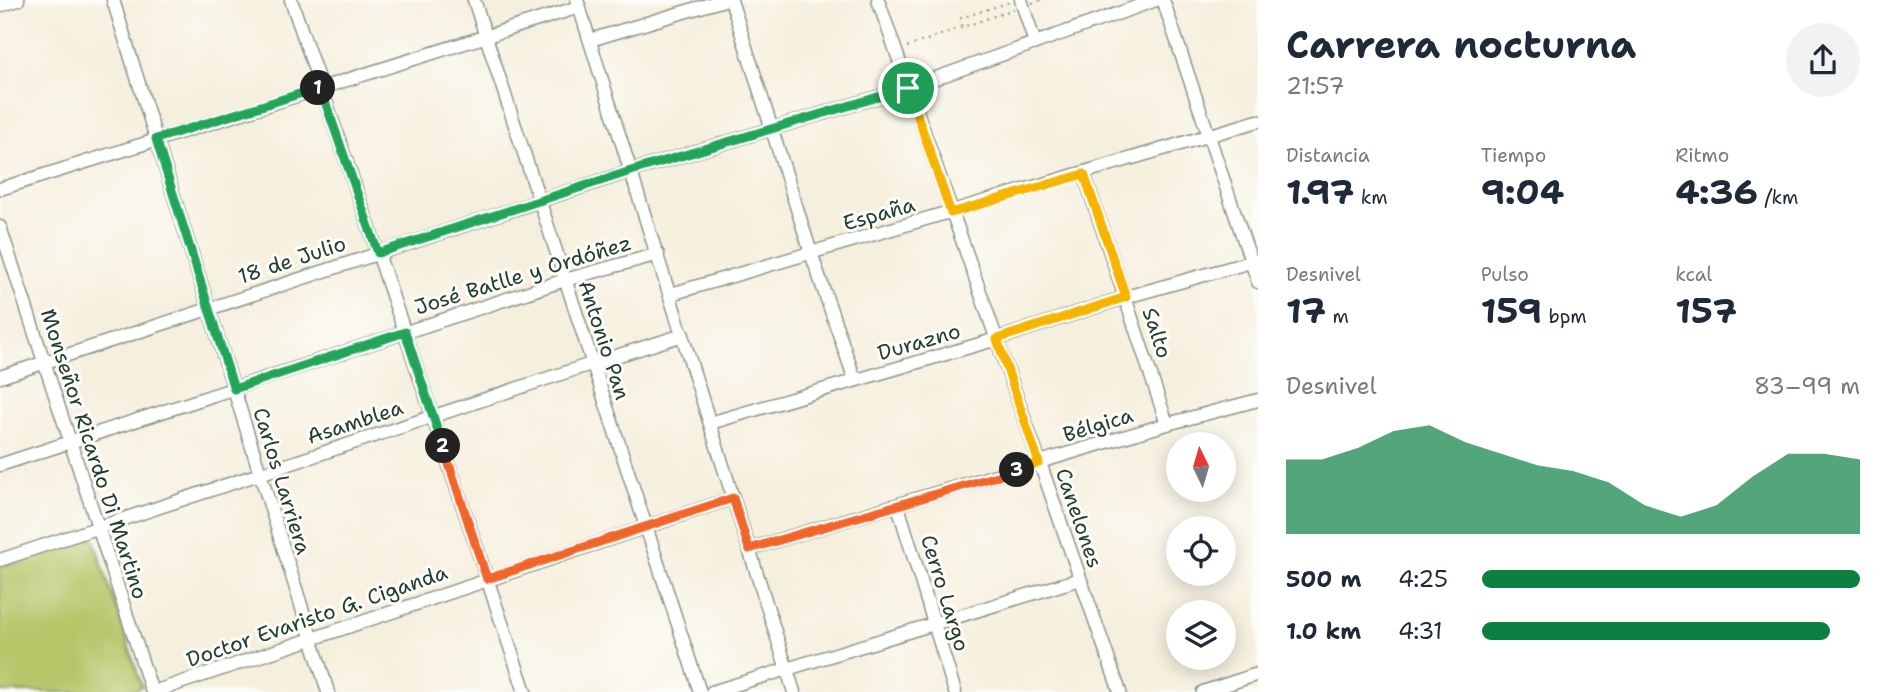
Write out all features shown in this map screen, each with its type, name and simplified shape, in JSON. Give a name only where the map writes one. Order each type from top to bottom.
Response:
[{"type":"street","points":[[0,6],[18,0]]},
{"type":"street","name":"Carlos Larriera","points":[[113,0],[328,692]]},
{"type":"street","points":[[290,0],[526,692]]},
{"type":"street","name":"Antonio Pan","points":[[474,0],[700,692]]},
{"type":"street","points":[[590,40],[724,0]]},
{"type":"street","points":[[731,0],[811,253],[855,380]]},
{"type":"street","name":"Canelones","points":[[878,0],[1120,692]]},
{"type":"street","name":"18 de Julio","points":[[0,377],[631,171],[908,88],[1156,0]]},
{"type":"street","points":[[1163,0],[1254,261],[1258,282]]},
{"type":"street","points":[[1019,2],[1035,43]]},
{"type":"street","points":[[0,189],[486,36],[578,4],[794,692]]},
{"type":"street","name":"España","points":[[671,294],[1258,121]]},
{"type":"street","name":"Salto","points":[[1084,174],[1167,424]]},
{"type":"street","name":"Monseñor Ricardo Di Martino","points":[[0,227],[153,692]]},
{"type":"street","name":"José Batlle y Ordóñez","points":[[0,465],[565,280],[658,254]]},
{"type":"street","name":"Durazno","points":[[710,423],[1254,261]]},
{"type":"street","name":"Asamblea","points":[[0,560],[591,363],[683,335]]},
{"type":"street","name":"Bélgica","points":[[749,549],[1167,424],[1258,400]]},
{"type":"street","name":"Doctor Evaristo G. Ciganda","points":[[153,692],[733,498]]},
{"type":"street","name":"Cerro Largo","points":[[898,506],[955,692]]},
{"type":"street","points":[[712,692],[1080,579]]},
{"type":"street","points":[[1203,692],[1242,686],[1258,674]]},
{"type":"path","points":[[963,27],[961,18],[1019,2],[1041,0]]},
{"type":"path","points":[[896,51],[963,27],[1019,2]]},
{"type":"green space","points":[[93,537],[142,687],[126,692],[0,692],[0,567]]},
{"type":"route","points":[[320,87],[378,253],[631,171],[908,88],[951,213],[1084,174],[1126,297],[997,339],[1039,463],[749,549],[733,498],[487,579],[405,332],[234,389],[156,139],[320,87]]}]
